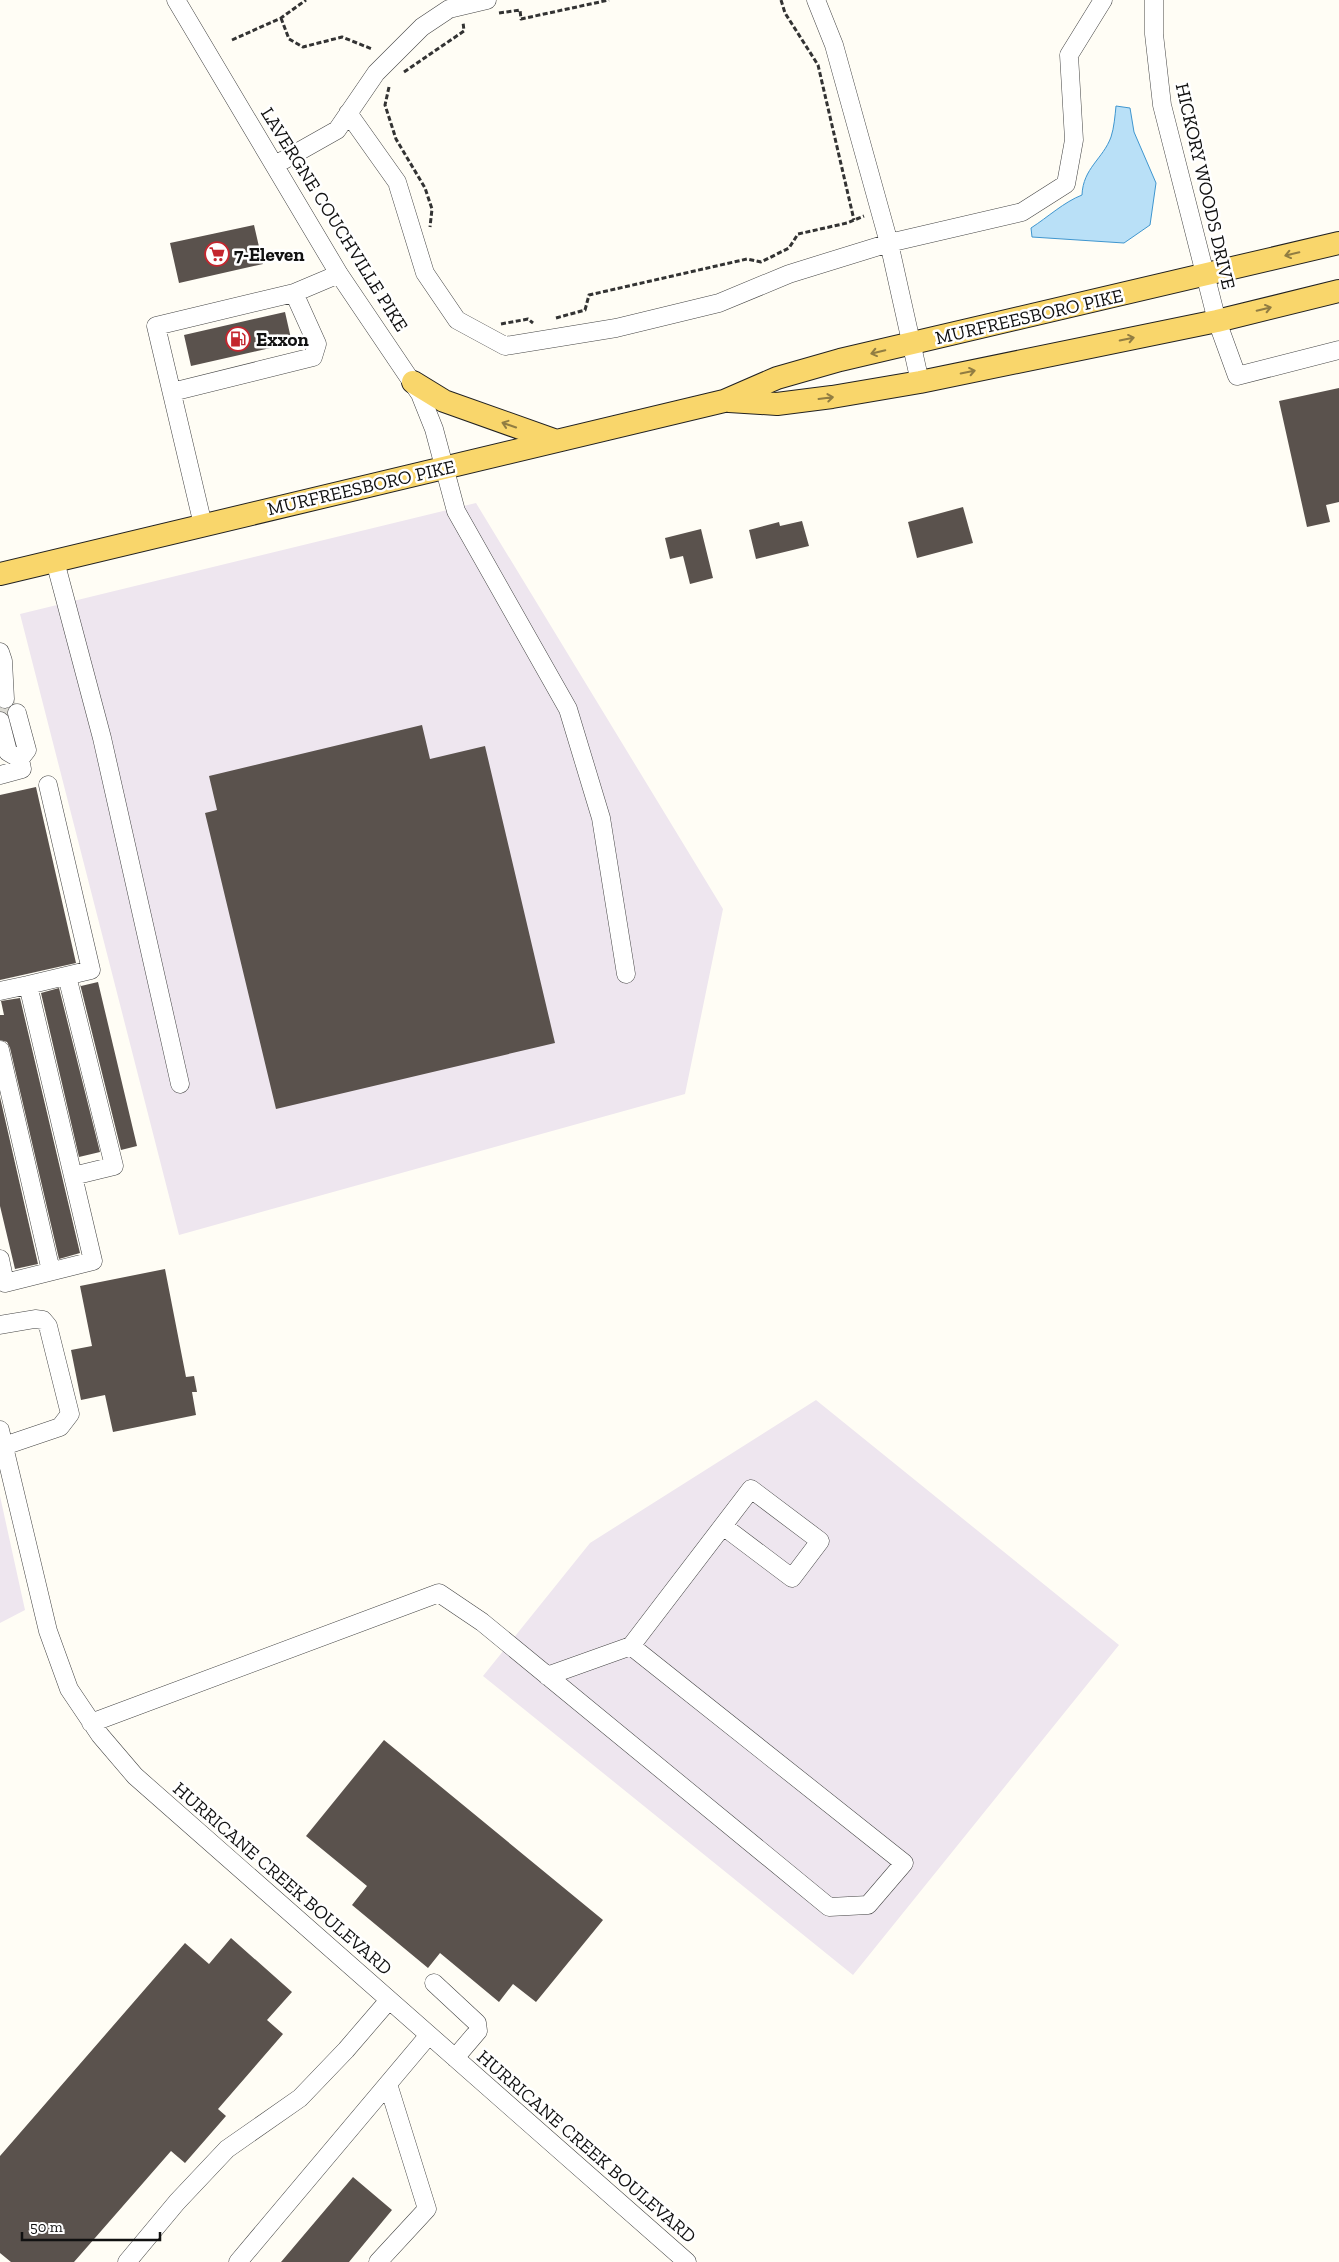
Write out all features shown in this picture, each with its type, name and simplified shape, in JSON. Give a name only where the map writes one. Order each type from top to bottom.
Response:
[{"type":"main road","name":"MURFREESBORO PIKE","points":[[0,574],[724,401],[777,378],[911,344],[1339,243]]},
{"type":"main road","name":"MURFREESBORO PIKE","points":[[724,401],[777,404],[832,398],[920,382],[1216,320],[1339,291]]},
{"type":"main road","points":[[413,382],[444,401],[555,440]]},
{"type":"street","name":"LAVERGNE COUCHVILLE PIKE","points":[[176,0],[339,274],[420,394],[434,429],[456,511],[568,709],[601,818],[626,974]]},
{"type":"street","points":[[816,0],[834,45],[889,243],[920,382]]},
{"type":"street","points":[[348,113],[397,182],[425,273],[457,320],[505,346],[616,328],[719,303],[788,274],[889,243],[1022,212],[1066,184],[1074,140],[1069,55],[1103,0]]},
{"type":"street","name":"HICKORY WOODS DRIVE","points":[[1154,0],[1154,34],[1162,105],[1216,320],[1237,376],[1339,350]]},
{"type":"street","points":[[275,165],[336,130],[376,73],[422,27],[449,9],[489,7]]},
{"type":"street","points":[[203,524],[156,326],[294,292],[339,274]]},
{"type":"street","points":[[172,392],[313,357],[316,344],[294,292]]},
{"type":"street","points":[[55,561],[102,738],[180,1084]]},
{"type":"street","points":[[0,652],[3,661],[8,752],[20,758],[22,769],[0,775]]},
{"type":"street","points":[[0,991],[91,970],[48,785]]},
{"type":"street","points":[[67,976],[114,1166],[73,1176]]},
{"type":"street","points":[[0,1259],[5,1283],[93,1261],[28,985]]},
{"type":"street","points":[[0,1050],[51,1271]]},
{"type":"street","points":[[0,1325],[35,1319],[43,1320],[48,1326],[70,1414],[60,1427],[2,1438]]},
{"type":"street","name":"HURRICANE CREEK BOULEVARD","points":[[2,1438],[48,1631],[69,1689],[100,1735],[135,1776],[686,2262]]},
{"type":"street","points":[[547,1676],[631,1646],[751,1489],[820,1541],[792,1578],[723,1526]]},
{"type":"street","points":[[91,1722],[439,1593],[482,1622],[829,1907],[868,1905],[904,1863],[631,1646]]},
{"type":"street","points":[[434,1983],[477,2023],[478,2031],[455,2058]]},
{"type":"street","points":[[127,2262],[177,2202],[227,2149],[300,2098],[346,2050],[389,2000]]},
{"type":"street","points":[[238,2262],[429,2036]]},
{"type":"street","points":[[378,2262],[427,2210],[388,2084]]},
{"type":"path","points":[[232,40],[281,18],[306,0]]},
{"type":"path","points":[[489,7],[520,10],[520,19],[610,0]]},
{"type":"path","points":[[781,0],[785,13],[818,65],[854,220]]},
{"type":"path","points":[[281,18],[289,39],[303,46],[342,37],[372,49]]},
{"type":"path","points":[[399,77],[464,31],[462,18]]},
{"type":"path","points":[[394,82],[389,87],[385,105],[396,139],[425,188],[432,209],[429,232]]},
{"type":"path","points":[[552,319],[585,310],[589,294],[747,259],[761,262],[788,248],[798,234],[867,215]]},
{"type":"path","points":[[494,325],[528,319],[535,324]]},
{"type":"shaded area","points":[[476,503],[723,909],[685,1094],[179,1235],[20,614]]},
{"type":"shaded area","points":[[816,1400],[1119,1645],[853,1975],[483,1676],[590,1543]]},
{"type":"shaded area","points":[[0,1496],[25,1610],[0,1623]]},
{"type":"water","points":[[1116,106],[1130,108],[1134,132],[1156,183],[1150,225],[1124,243],[1032,237],[1031,228],[1062,206],[1082,195],[1086,178],[1111,137]]},
{"type":"building","name":"7-Eleven","points":[[254,225],[263,264],[179,283],[170,243]]},
{"type":"building","name":"Exxon","points":[[285,312],[292,343],[191,366],[184,335]]},
{"type":"building","points":[[1339,388],[1339,502],[1326,505],[1330,522],[1307,527],[1279,401]]},
{"type":"building","points":[[963,507],[973,543],[917,558],[908,522]]},
{"type":"building","points":[[802,521],[809,546],[756,559],[749,530],[779,522],[780,526]]},
{"type":"building","points":[[701,529],[713,578],[690,584],[683,556],[670,559],[665,538]]},
{"type":"building","points":[[422,725],[430,759],[485,746],[555,1043],[276,1109],[205,813],[217,810],[209,776]]},
{"type":"building","points":[[36,787],[76,963],[0,980],[0,795]]},
{"type":"building","points":[[98,982],[137,1146],[121,1150],[80,984],[81,986]]},
{"type":"building","points":[[59,988],[100,1152],[79,1157],[41,993]]},
{"type":"building","points":[[20,998],[80,1253],[59,1259],[10,1048],[7,1042],[0,1040],[0,1015],[4,1015],[1,1001]]},
{"type":"building","points":[[0,1097],[38,1264],[15,1269],[0,1206]]},
{"type":"building","points":[[165,1269],[186,1377],[194,1376],[197,1392],[192,1392],[196,1415],[113,1432],[105,1395],[81,1400],[71,1350],[92,1346],[80,1286]]},
{"type":"building","points":[[384,1740],[603,1920],[536,2002],[513,1984],[499,2002],[440,1953],[428,1968],[352,1905],[367,1886],[306,1836]]},
{"type":"building","points":[[231,1938],[292,1992],[267,2020],[283,2034],[218,2109],[226,2116],[185,2163],[171,2151],[74,2262],[11,2262],[0,2253],[0,2156],[185,1943],[209,1964]]},
{"type":"building","points":[[353,2177],[392,2210],[349,2262],[281,2262]]},
{"type":"tunnel","points":[[5,699],[9,715]]},
{"type":"place","name":"7-Eleven","points":[[217,254]]},
{"type":"place","name":"Exxon","points":[[238,339]]}]
